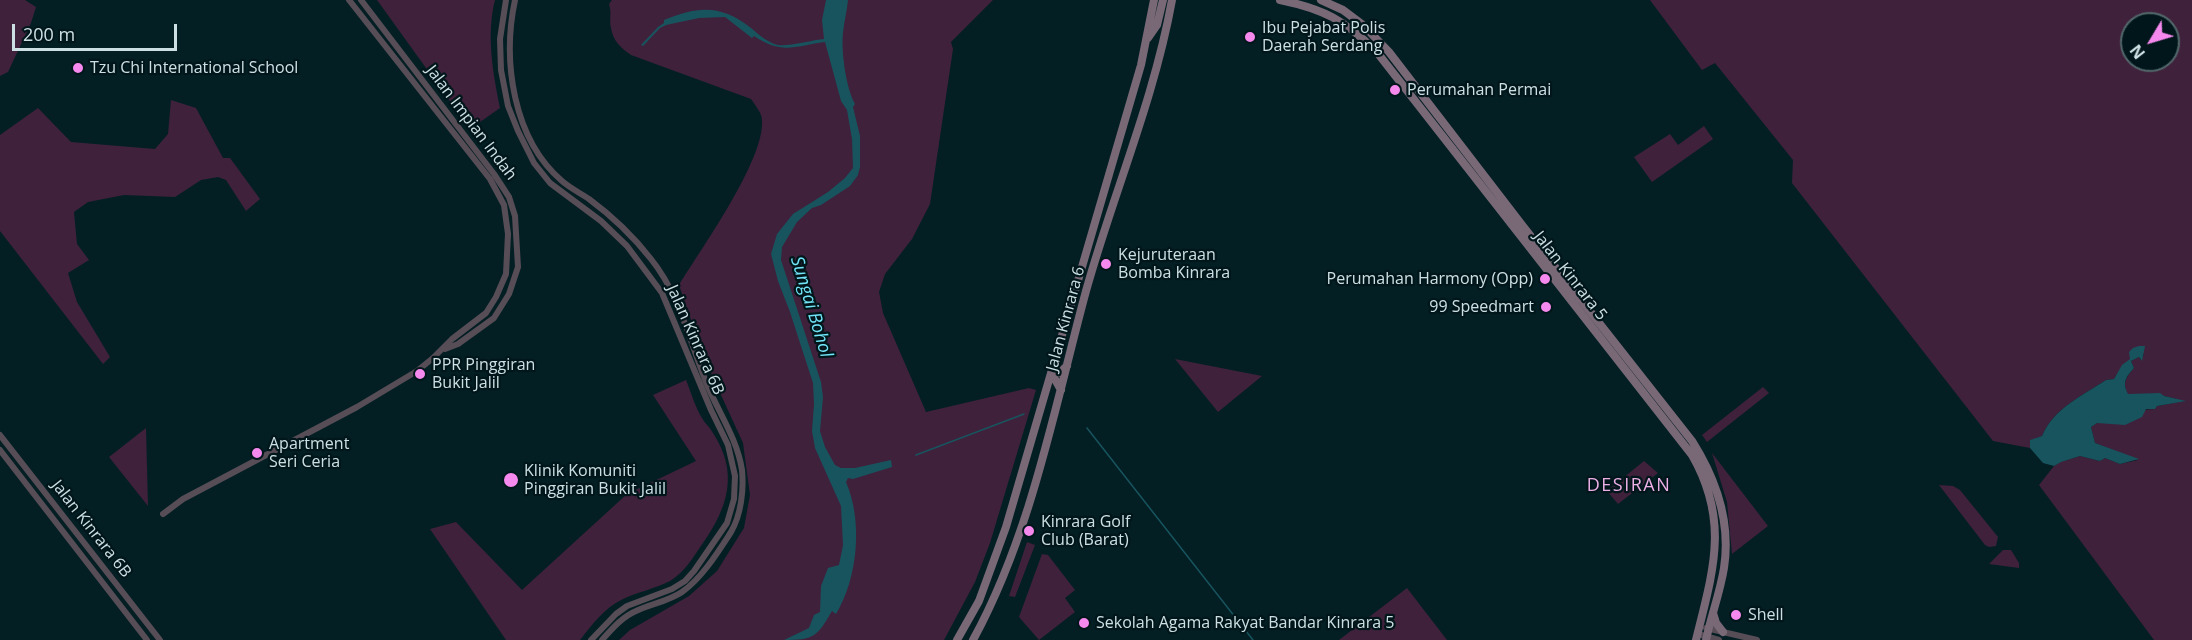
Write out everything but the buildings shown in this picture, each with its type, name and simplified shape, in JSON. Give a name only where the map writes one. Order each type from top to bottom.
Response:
[{"type":"main road","name":"Jalan Kinrara 6","points":[[957,640],[979,601],[989,576],[1052,375],[1102,193],[1141,65],[1154,0]]},
{"type":"main road","name":"Jalan Kinrara 6","points":[[973,640],[991,608],[1008,567],[1061,390],[1086,290],[1167,28],[1170,0]]},
{"type":"main road","points":[[1146,42],[1170,0]]},
{"type":"main road","name":"Jalan Kinrara 5","points":[[1280,0],[1320,11],[1344,22],[1376,51],[1676,434],[1704,476],[1711,496],[1716,537],[1702,634]]},
{"type":"main road","name":"Jalan Kinrara 5","points":[[1321,0],[1343,10],[1363,25],[1389,52],[1685,432],[1706,463],[1721,504],[1724,528],[1724,567],[1713,612],[1702,634]]},
{"type":"main road","points":[[1418,103],[1431,108],[1435,125]]},
{"type":"main road","points":[[1061,390],[1052,375],[1059,373],[1067,366]]},
{"type":"main road","points":[[1713,612],[1721,636]]},
{"type":"street","name":"Jalan Impian Indah","points":[[163,514],[243,466],[357,407],[417,370],[486,313],[506,274],[508,234],[504,205],[490,179],[349,0]]},
{"type":"street","name":"Jalan Impian Indah","points":[[361,0],[494,174],[509,197],[515,216],[518,267],[509,294],[494,318],[458,344],[442,350]]},
{"type":"street","name":"Jalan Kinrara 6B","points":[[506,0],[500,39],[501,70],[508,106],[518,131],[534,163],[550,183],[602,221],[627,246],[662,292],[728,445],[735,476],[734,499],[727,523],[694,571],[685,581],[672,589],[627,606],[591,640]]},
{"type":"street","name":"Jalan Kinrara 6B","points":[[515,0],[511,23],[514,92],[531,138],[551,169],[563,182],[612,217],[650,258],[670,285],[707,384],[730,431],[742,471],[742,497],[738,517],[731,532],[702,573],[680,593],[627,616],[602,640]]},
{"type":"street","name":"Jalan Kinrara 6B","points":[[1,438],[160,640]]},
{"type":"street","name":"Jalan Kinrara 6B","points":[[0,450],[147,640]]},
{"type":"street","points":[[0,456],[9,461]]},
{"type":"street","points":[[93,570],[101,564]]},
{"type":"street","points":[[1702,634],[1757,640]]},
{"type":"shaded area","points":[[0,0],[25,0],[36,7],[8,72],[0,76]]},
{"type":"shaded area","points":[[377,0],[495,0],[491,40],[500,108],[470,129]]},
{"type":"shaded area","points":[[612,0],[993,0],[951,42],[953,49],[930,204],[912,239],[885,274],[879,292],[883,313],[926,412],[1029,388],[1036,390],[990,543],[975,582],[944,640],[619,640],[630,630],[689,596],[717,571],[744,528],[750,495],[743,443],[705,360],[679,285],[716,228],[743,180],[760,137],[762,117],[751,99],[631,55],[624,50],[612,33],[610,25],[609,4]]},
{"type":"shaded area","points":[[1650,0],[2192,0],[2192,640],[2154,640],[2039,485],[2054,466],[2080,456],[2100,461],[2105,458],[2120,464],[2138,460],[2095,443],[2091,427],[2097,423],[2155,409],[2157,406],[2184,401],[2164,396],[2128,395],[2125,383],[2134,368],[2131,361],[2139,357],[2141,360],[2144,354],[2126,363],[2114,379],[2106,380],[2061,410],[2047,426],[2042,436],[2031,440],[2030,448],[1993,441],[1792,183],[1793,160],[1715,63],[1702,70]]},
{"type":"shaded area","points":[[171,100],[196,108],[223,158],[230,158],[260,199],[246,211],[226,180],[218,177],[201,180],[175,197],[124,195],[88,202],[74,212],[77,244],[89,260],[68,273],[77,302],[110,357],[103,364],[0,231],[0,135],[38,108],[71,142],[155,149],[168,134]]},
{"type":"shaded area","points":[[1704,126],[1713,139],[1652,182],[1634,157],[1670,134],[1678,145]]},
{"type":"shaded area","points":[[1175,359],[1262,376],[1218,412]]},
{"type":"shaded area","points":[[686,380],[695,404],[712,431],[726,462],[727,490],[712,530],[675,578],[623,599],[610,607],[580,640],[506,640],[430,529],[456,522],[522,590],[627,494],[696,461],[653,395]]},
{"type":"shaded area","points":[[1763,387],[1769,393],[1707,442],[1702,435]]},
{"type":"shaded area","points":[[146,428],[148,506],[109,457]]},
{"type":"shaded area","points":[[1712,453],[1768,526],[1732,554],[1727,502]]},
{"type":"shaded area","points":[[1644,461],[1658,473],[1618,504],[1607,491]]},
{"type":"shaded area","points":[[1939,485],[1953,486],[1960,490],[1998,537],[1996,546],[1985,545]]},
{"type":"shaded area","points":[[1027,542],[1035,545],[1015,597],[1009,596]]},
{"type":"shaded area","points":[[2003,550],[2011,550],[2019,563],[2019,568],[1989,564]]},
{"type":"shaded area","points":[[1042,554],[1048,555],[1075,590],[1065,598],[1075,612],[1039,640],[1019,617]]},
{"type":"shaded area","points":[[1407,588],[1447,640],[1339,640]]},
{"type":"water","points":[[826,0],[848,0],[843,50],[845,70],[855,104],[853,107],[860,136],[860,167],[858,175],[850,186],[821,205],[812,208],[797,222],[782,247],[781,260],[821,382],[823,397],[820,431],[825,447],[835,465],[841,468],[855,468],[891,460],[892,467],[853,479],[848,478],[846,482],[855,514],[856,549],[849,584],[843,600],[836,614],[832,611],[814,635],[802,639],[784,640],[809,628],[814,615],[820,612],[821,586],[828,568],[839,565],[843,545],[841,506],[815,448],[812,431],[813,383],[771,254],[777,234],[793,214],[828,192],[853,168],[852,139],[847,110],[841,101],[825,42],[788,48],[773,46],[754,36],[752,38],[725,17],[699,18],[666,25],[660,28],[643,46],[641,45],[664,23],[664,20],[699,10],[719,11],[730,15],[778,45],[824,39],[822,20]]},
{"type":"water","points":[[2139,346],[2145,346],[2142,361],[2139,357],[2131,361],[2134,368],[2125,383],[2128,394],[2160,393],[2186,401],[2146,409],[2142,417],[2125,425],[2097,423],[2091,427],[2095,443],[2139,459],[2120,464],[2105,458],[2100,461],[2080,456],[2054,466],[2043,463],[2030,448],[2030,440],[2042,436],[2047,426],[2061,410],[2106,380],[2114,379],[2122,365],[2130,359],[2129,352]]},
{"type":"waterway","points":[[916,455],[1024,414]]},
{"type":"waterway","points":[[1087,428],[1253,640]]},
{"type":"place","name":"Ibu Pejabat Polis Daerah Serdang","points":[[1250,37]]},
{"type":"place","name":"Tzu Chi International School","points":[[78,68]]},
{"type":"place","name":"Perumahan Permai","points":[[1395,90]]},
{"type":"place","name":"Kejuruteraan Bomba Kinrara","points":[[1106,264]]},
{"type":"place","name":"Perumahan Harmony (Opp)","points":[[1545,279]]},
{"type":"place","name":"99 Speedmart","points":[[1546,307]]},
{"type":"place","name":"PPR Pinggiran Bukit Jalil","points":[[420,374]]},
{"type":"place","name":"Apartment Seri Ceria","points":[[257,453]]},
{"type":"place","name":"Klinik Komuniti Pinggiran Bukit Jalil","points":[[511,480]]},
{"type":"place","name":"Kinrara Golf Club (Barat)","points":[[1029,531]]},
{"type":"place","name":"Shell","points":[[1736,615]]},
{"type":"place","name":"Sekolah Agama Rakyat Bandar Kinrara 5","points":[[1084,623]]},
{"type":"district","name":"DESIRAN","points":[[1629,486]]},
{"type":"water label","name":"Sungai Bohol","points":[[811,307]]}]
